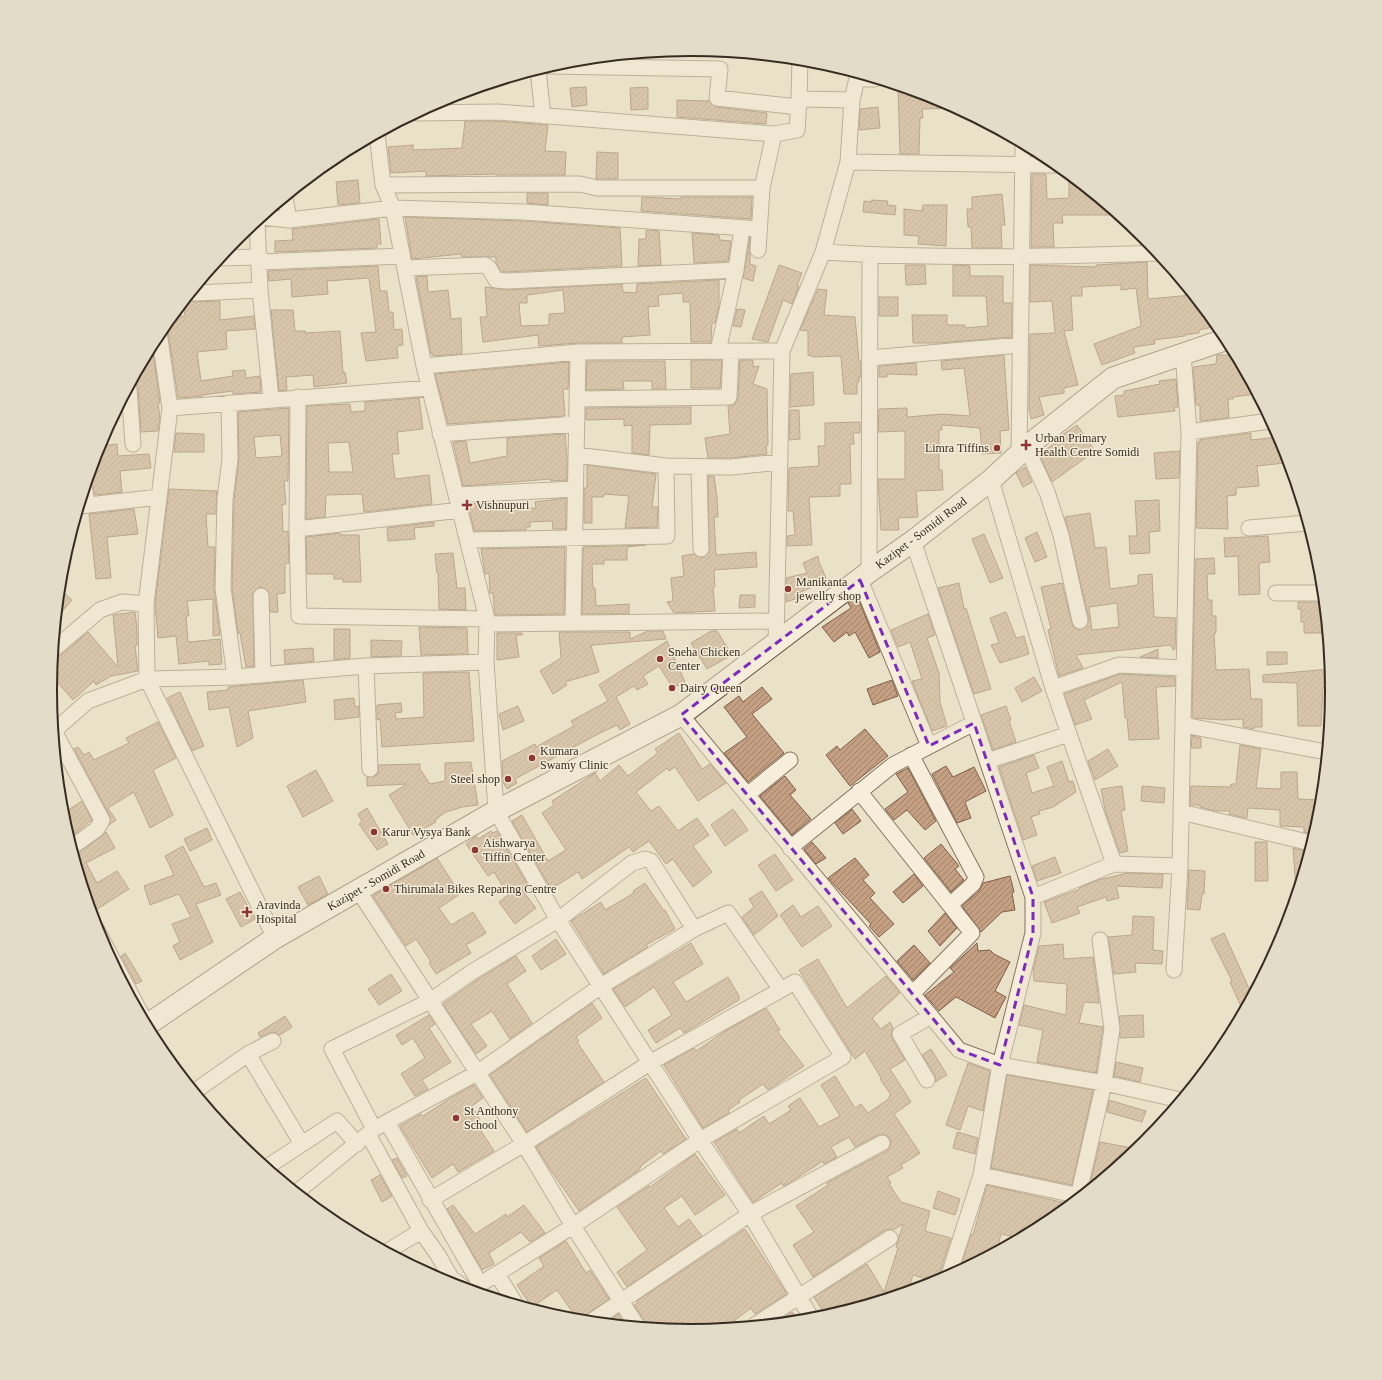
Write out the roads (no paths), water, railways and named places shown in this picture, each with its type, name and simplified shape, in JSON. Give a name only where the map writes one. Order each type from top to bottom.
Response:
[{"type":"street","points":[[429,113],[498,112],[774,134],[797,130],[800,65]]},
{"type":"street","points":[[577,66],[720,68],[717,98],[798,103],[852,100]]},
{"type":"street","points":[[539,75],[543,116]]},
{"type":"street","points":[[776,644],[782,351],[823,252],[848,162],[852,100],[856,78]]},
{"type":"street","points":[[758,250],[762,188],[774,134]]},
{"type":"street","points":[[378,139],[384,185],[393,208],[424,366],[487,622],[486,662],[496,811],[558,920],[700,1140],[750,1214],[809,1313]]},
{"type":"street","points":[[1023,150],[1020,345],[1022,451],[1047,492],[1061,535],[1080,621]]},
{"type":"street","points":[[848,162],[1046,165]]},
{"type":"street","points":[[384,185],[580,184],[598,188],[762,188]]},
{"type":"street","points":[[287,202],[289,220]]},
{"type":"street","points":[[268,218],[289,220],[393,208],[524,212],[759,230]]},
{"type":"street","points":[[258,228],[260,259],[260,290],[271,400]]},
{"type":"street","points":[[577,399],[729,397],[725,351],[742,228]]},
{"type":"street","points":[[823,252],[870,255],[1021,258],[1150,253]]},
{"type":"street","points":[[870,255],[870,358],[864,576],[929,746]]},
{"type":"street","points":[[227,258],[485,265],[490,268],[496,280],[506,281],[736,270]]},
{"type":"street","points":[[197,293],[260,290]]},
{"type":"street","name":"Kazipet - Somidi Road","points":[[151,1022],[275,938],[496,811],[681,715],[864,576],[913,541],[991,480],[1022,451],[1113,378],[1220,341]]},
{"type":"street","points":[[161,343],[170,408],[146,604],[147,679],[275,938]]},
{"type":"street","points":[[870,358],[1020,345]]},
{"type":"street","points":[[424,366],[578,352],[782,351]]},
{"type":"street","points":[[573,622],[578,352]]},
{"type":"street","points":[[1174,970],[1180,866],[1189,432],[1183,353]]},
{"type":"street","points":[[170,408],[429,388]]},
{"type":"street","points":[[130,396],[133,444]]},
{"type":"street","points":[[298,398],[297,529],[299,616],[487,622],[776,621]]},
{"type":"street","points":[[229,403],[230,458],[225,499],[223,588],[235,678]]},
{"type":"street","points":[[1189,432],[1265,422]]},
{"type":"street","points":[[440,434],[576,424]]},
{"type":"street","points":[[576,455],[666,466],[731,468],[780,462]]},
{"type":"street","points":[[468,540],[666,536],[666,466]]},
{"type":"street","points":[[699,467],[701,549]]},
{"type":"street","points":[[991,480],[1053,688],[1114,864]]},
{"type":"street","points":[[297,529],[458,502],[575,489]]},
{"type":"street","points":[[85,506],[159,497]]},
{"type":"street","points":[[1249,528],[1302,523]]},
{"type":"street","points":[[913,541],[1033,897],[1033,934],[1000,1065],[981,1175],[952,1268]]},
{"type":"street","points":[[1276,593],[1317,592]]},
{"type":"street","points":[[260,596],[263,675]]},
{"type":"street","points":[[58,645],[100,610],[122,602],[146,604]]},
{"type":"street","points":[[58,728],[88,701],[147,679],[235,678],[366,666],[486,662]]},
{"type":"street","points":[[1053,688],[1119,665],[1184,668]]},
{"type":"street","points":[[366,666],[370,769]]},
{"type":"street","points":[[681,715],[959,1050],[1000,1065],[1104,1083],[1175,1099]]},
{"type":"street","points":[[790,848],[893,765],[974,722]]},
{"type":"street","points":[[1183,725],[1322,751]]},
{"type":"street","points":[[987,761],[1069,734]]},
{"type":"street","points":[[59,740],[102,820],[97,829],[76,844]]},
{"type":"street","points":[[911,756],[976,877],[973,884],[950,905]]},
{"type":"street","points":[[747,795],[790,760]]},
{"type":"street","points":[[859,791],[972,933],[912,994]]},
{"type":"street","points":[[1181,812],[1306,842]]},
{"type":"street","points":[[450,1277],[438,1255],[421,1231],[377,1128],[332,1049],[430,1001],[472,972],[558,920],[632,863],[645,859],[651,861],[694,929]]},
{"type":"street","points":[[1033,897],[1114,864],[1180,866]]},
{"type":"street","points":[[358,890],[524,1144],[573,1226],[634,1321]]},
{"type":"street","points":[[300,1189],[377,1128],[477,1073],[602,986],[694,929],[728,913],[781,990]]},
{"type":"street","points":[[1081,1190],[1104,1083],[1112,1029],[1100,940]]},
{"type":"street","points":[[430,1200],[524,1144],[651,1062],[795,982],[843,1057],[700,1140],[573,1226],[477,1286]]},
{"type":"street","points":[[927,1080],[900,1034],[931,1016]]},
{"type":"street","points":[[198,1089],[248,1054],[273,1040]]},
{"type":"street","points":[[248,1054],[302,1144]]},
{"type":"street","points":[[271,1165],[337,1121],[357,1144]]},
{"type":"street","points":[[377,1128],[430,1200],[475,1286]]},
{"type":"street","points":[[598,1317],[750,1214],[882,1143]]},
{"type":"street","points":[[981,1175],[1073,1196]]},
{"type":"street","points":[[392,1249],[421,1231]]},
{"type":"street","points":[[763,1320],[890,1238]]},
{"type":"street","points":[[497,1274],[511,1297]]},
{"type":"place","name":"Urban Primary Health Centre Somidi","points":[[1026,445]]},
{"type":"place","name":"Limra Tiffins","points":[[997,448]]},
{"type":"place","name":"Vishnupuri","points":[[467,505]]},
{"type":"place","name":"Manikanta jewellry shop","points":[[788,589]]},
{"type":"place","name":"Sneha Chicken Center","points":[[660,659]]},
{"type":"place","name":"Dairy Queen","points":[[672,688]]},
{"type":"place","name":"Kumara Swamy Clinic","points":[[532,758]]},
{"type":"place","name":"Steel shop","points":[[508,779]]},
{"type":"place","name":"Karur Vysya Bank","points":[[374,832]]},
{"type":"place","name":"Aishwarya Tiffin Center","points":[[475,850]]},
{"type":"place","name":"Thirumala Bikes Reparing Centre","points":[[386,889]]},
{"type":"place","name":"Aravinda Hospital","points":[[247,912]]},
{"type":"place","name":"St Anthony School","points":[[456,1118]]}]
